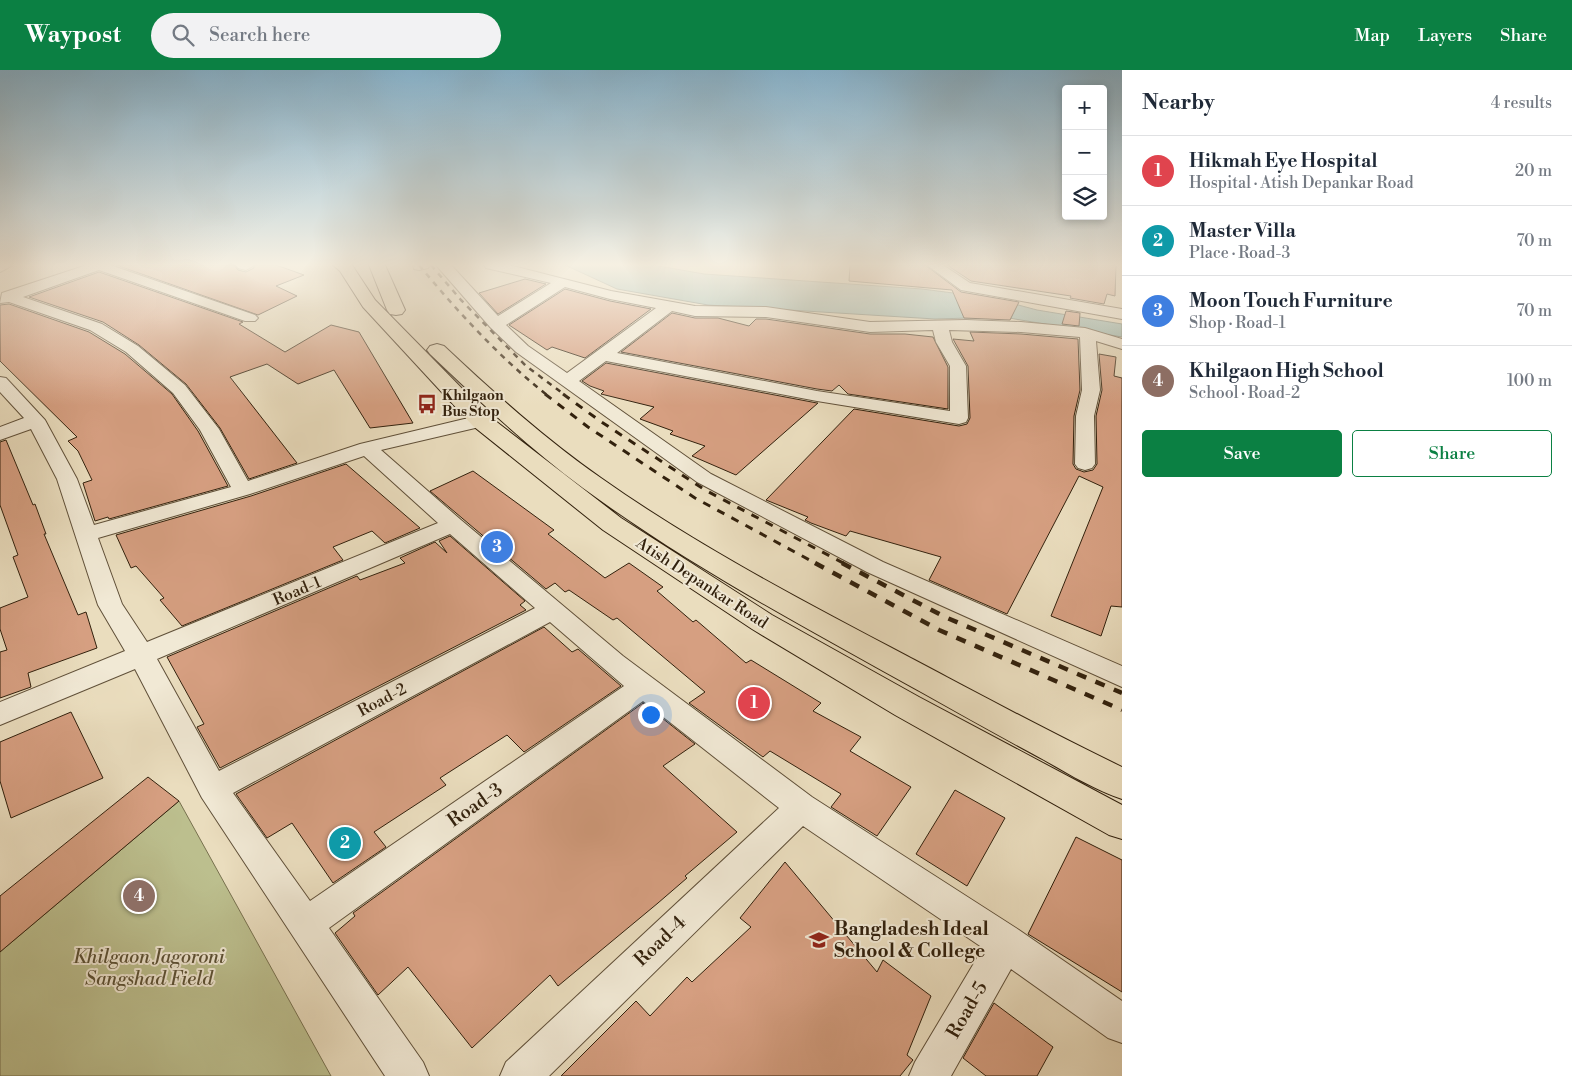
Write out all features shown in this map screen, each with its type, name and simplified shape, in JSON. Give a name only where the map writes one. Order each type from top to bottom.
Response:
[{"type":"main road","name":"Atish Depankar Road","points":[[379,312],[493,418],[612,524],[762,622],[907,706],[1122,823]]},
{"type":"main road","name":"Atish Depankar Road","points":[[398,312],[493,418],[682,543],[859,644],[1122,784]]},
{"type":"street","points":[[46,312],[96,328],[132,349],[179,390],[209,429],[243,490]]},
{"type":"street","points":[[233,312],[250,318]]},
{"type":"street","points":[[485,312],[522,349],[704,478],[875,567],[1122,677]]},
{"type":"street","points":[[496,324],[515,312]]},
{"type":"street","points":[[568,381],[661,312]]},
{"type":"street","points":[[762,312],[870,327],[1021,327],[1088,334],[1122,344]]},
{"type":"street","points":[[603,355],[817,396],[959,418],[958,366],[944,342],[940,326]]},
{"type":"street","points":[[1084,464],[1085,416],[1092,390],[1088,334]]},
{"type":"street","points":[[0,382],[17,428],[67,479],[110,605],[142,656],[213,789],[409,1076]]},
{"type":"street","points":[[86,534],[243,490],[368,448],[493,418]]},
{"type":"street","points":[[0,440],[17,428]]},
{"type":"street","points":[[368,448],[452,526],[614,663],[801,807],[1006,943],[1122,1024]]},
{"type":"street","name":"Road-1","points":[[0,714],[452,526]]},
{"type":"street","name":"Road-2","points":[[213,789],[552,610]]},
{"type":"street","name":"Road-3","points":[[306,924],[644,686]]},
{"type":"street","name":"Road-4","points":[[520,1076],[801,807]]},
{"type":"street","name":"Road-5","points":[[929,1076],[1006,943]]},
{"type":"green space","name":"Khilgaon Jagoroni Sangshad Field","points":[[179,801],[331,1076],[0,1076],[0,952]]},
{"type":"water","points":[[821,312],[1049,312],[1122,324],[1122,337],[1003,317],[935,319]]},
{"type":"building","points":[[0,312],[32,312],[89,332],[125,354],[172,394],[198,431],[228,486],[109,519],[108,517],[95,521],[83,483],[92,480],[78,451],[68,441],[77,437],[0,361]]},
{"type":"building","points":[[73,312],[214,312],[243,322],[239,324],[285,352],[331,325],[359,332],[413,423],[370,428],[334,370],[298,384],[267,364],[230,377],[297,463],[249,479],[220,428],[186,384],[139,345],[103,322]]},
{"type":"building","points":[[249,312],[264,312],[258,315]]},
{"type":"building","points":[[529,312],[647,312],[585,358],[552,347],[547,350],[509,325]]},
{"type":"building","points":[[961,312],[1014,312],[1010,320],[964,318]]},
{"type":"building","points":[[1066,312],[1080,313],[1079,326],[1062,324]]},
{"type":"building","points":[[672,313],[695,318],[718,318],[749,326],[756,319],[766,319],[870,334],[905,334],[933,337],[948,367],[948,409],[848,394],[839,385],[832,391],[817,389],[621,352]]},
{"type":"building","points":[[970,332],[1078,339],[1080,390],[1074,416],[1073,464],[1076,469],[1084,472],[1093,470],[1097,464],[1096,416],[1102,390],[1099,354],[1116,357],[1114,376],[1122,378],[1122,607],[1111,606],[1101,636],[1051,616],[1103,487],[1079,476],[1007,614],[929,580],[941,557],[850,531],[846,536],[811,523],[805,520],[808,517],[766,500],[854,409],[959,426],[967,424],[970,418],[968,366],[953,339],[974,341]]},
{"type":"building","points":[[606,363],[818,403],[736,475],[692,456],[705,446],[670,434],[673,431],[640,419],[654,407],[601,394],[604,391],[582,381]]},
{"type":"building","points":[[6,440],[33,505],[35,504],[46,534],[44,534],[78,615],[86,612],[97,648],[28,673],[31,687],[0,698],[0,652],[7,650],[0,629],[0,608],[28,597],[13,557],[18,555],[0,505],[0,442]]},
{"type":"building","points":[[346,464],[420,528],[385,543],[372,531],[333,547],[343,560],[182,626],[160,600],[164,598],[136,566],[131,568],[116,535],[251,496]]},
{"type":"building","points":[[473,471],[554,530],[548,534],[605,578],[629,563],[663,587],[657,591],[693,622],[696,620],[746,663],[751,660],[821,703],[813,711],[861,737],[850,751],[911,787],[877,836],[831,807],[841,794],[770,751],[763,757],[689,703],[705,692],[617,618],[613,620],[569,590],[565,592],[555,583],[546,589],[430,491]]},
{"type":"building","points":[[450,536],[525,601],[520,605],[526,610],[220,768],[197,727],[204,724],[167,657],[357,576],[360,580],[405,563],[400,558],[435,542],[447,553],[439,541]]},
{"type":"building","points":[[544,627],[572,652],[578,649],[621,686],[524,752],[507,735],[440,778],[446,785],[374,832],[386,847],[333,883],[292,823],[267,838],[236,794]]},
{"type":"building","points":[[643,703],[695,744],[663,766],[737,832],[685,876],[687,878],[658,903],[558,986],[550,975],[472,1048],[408,967],[378,995],[335,933],[355,916],[353,913]]},
{"type":"building","points":[[71,712],[103,778],[11,818],[0,781],[0,742]]},
{"type":"building","points":[[148,777],[179,801],[0,952],[0,896]]},
{"type":"building","points":[[955,790],[1005,818],[967,886],[916,854]]},
{"type":"building","points":[[1076,837],[1122,860],[1122,992],[1028,934]]},
{"type":"building","points":[[785,862],[877,972],[883,960],[931,996],[907,1055],[913,1060],[900,1076],[561,1076],[636,1001],[650,1016],[687,977],[692,982],[751,927],[740,918]]},
{"type":"building","points":[[994,1003],[1053,1047],[1037,1076],[986,1076],[963,1058]]},
{"type":"railway","points":[[460,312],[512,365],[547,395]]},
{"type":"railway","points":[[473,312],[526,366],[565,395]]},
{"type":"railway","points":[[545,394],[588,427],[695,498],[817,564]]},
{"type":"railway","points":[[563,394],[600,421],[705,490],[845,564]]},
{"type":"railway","points":[[815,563],[939,630],[1122,710]]},
{"type":"railway","points":[[842,563],[945,617],[1122,693]]},
{"type":"place","name":"Khilgaon Bus Stop","points":[[427,404]]},
{"type":"place","name":"Moon Touch Furniture","points":[[497,547]]},
{"type":"place","name":"Hikmah Eye Hospital","points":[[754,703]]},
{"type":"place","name":"Master Villa","points":[[345,843]]},
{"type":"place","name":"Khilgaon High School","points":[[139,896]]},
{"type":"place","name":"Bangladesh Ideal School & College","points":[[819,940]]}]
